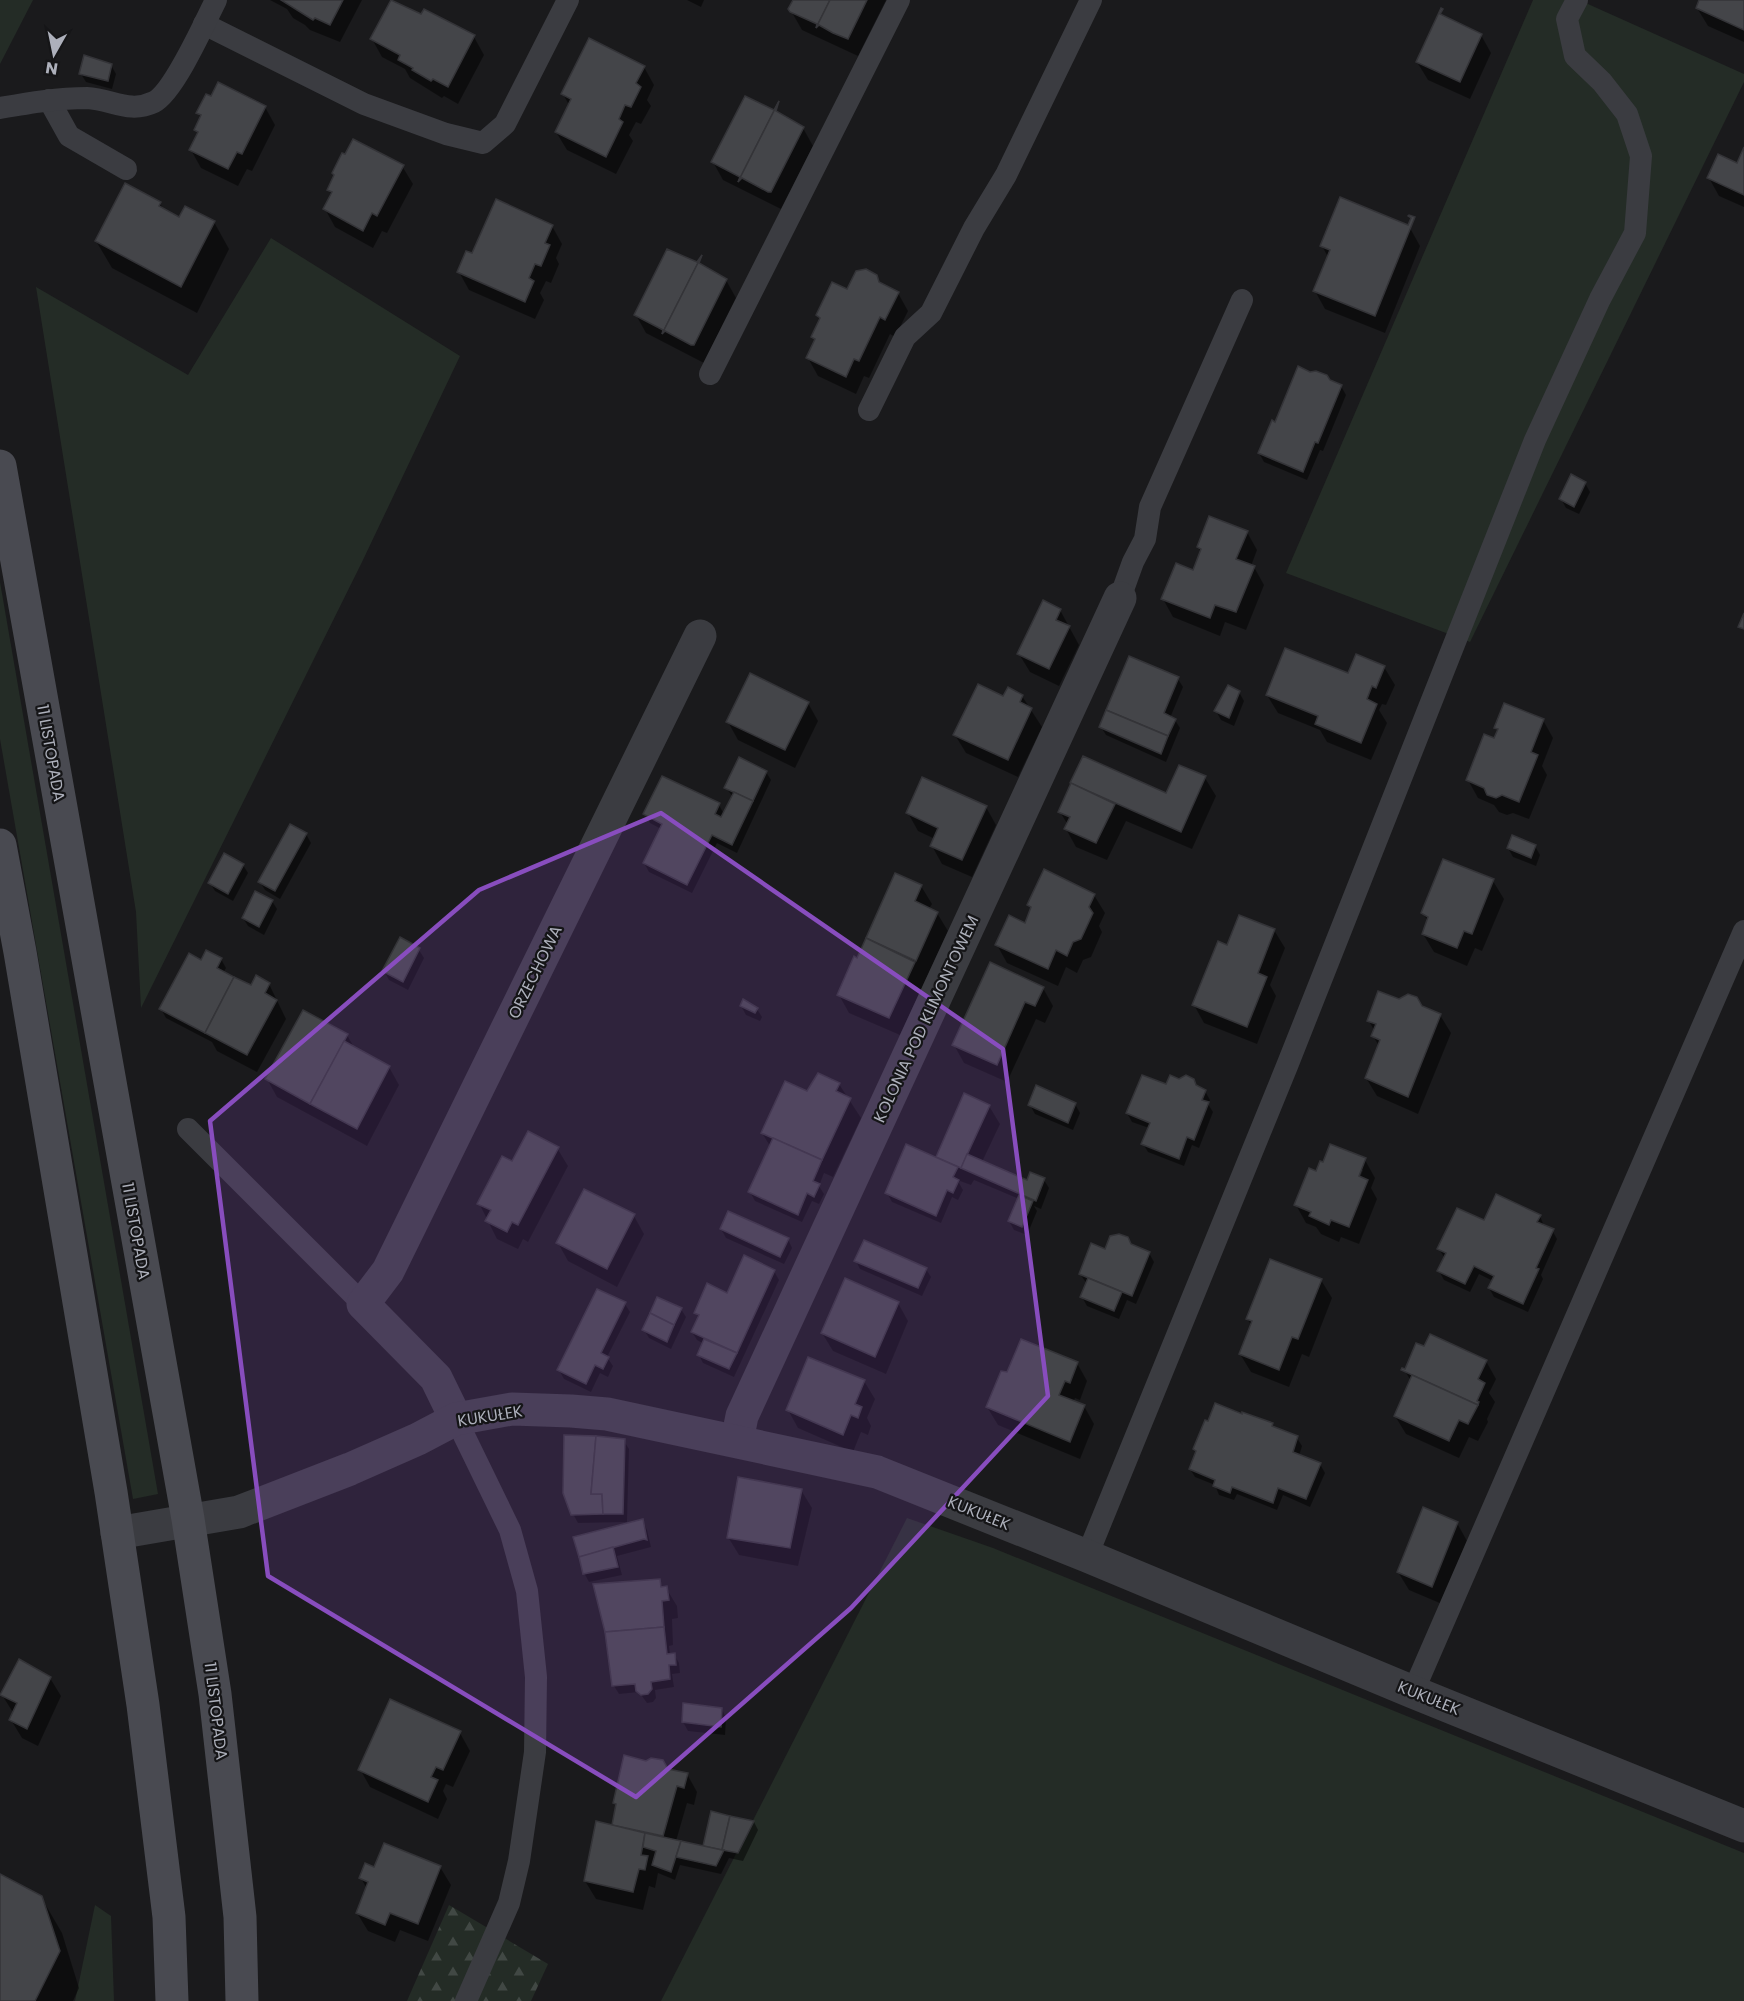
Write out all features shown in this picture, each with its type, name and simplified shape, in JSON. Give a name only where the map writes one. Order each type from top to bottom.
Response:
[{"type":"main road","name":"11 LISTOPADA","points":[[0,466],[188,1520],[215,1694],[240,1917],[242,2001]]},
{"type":"main road","points":[[0,844],[7,923],[117,1533],[143,1705],[169,1917],[172,2001]]},
{"type":"street","name":"KOLONIA POD KLIMONTOWEM","points":[[737,1441],[742,1416],[1120,598]]},
{"type":"street","name":"ORZECHOWA","points":[[363,1304],[388,1271],[700,636]]},
{"type":"street","points":[[363,1304],[435,1378],[456,1419]]},
{"type":"street","name":"KUKUŁEK","points":[[117,1533],[239,1512],[369,1461],[418,1440],[456,1419],[512,1409],[607,1414],[877,1472],[1744,1826]]},
{"type":"lane","points":[[0,108],[49,100],[89,98],[133,108],[156,101],[172,85],[216,0]]},
{"type":"lane","points":[[204,24],[364,104],[447,134],[483,143],[505,124],[568,0]]},
{"type":"lane","points":[[710,374],[899,0]]},
{"type":"lane","points":[[868,410],[905,337],[931,314],[974,228],[1006,175],[1091,0]]},
{"type":"lane","points":[[1087,1556],[1287,1066],[1535,440],[1600,299],[1635,233],[1641,156],[1627,114],[1602,82],[1575,56],[1567,19],[1577,0]]},
{"type":"lane","points":[[49,100],[69,136],[126,169]]},
{"type":"lane","points":[[1120,598],[1133,562],[1145,539],[1150,507],[1242,300]]},
{"type":"lane","points":[[1413,1692],[1744,931]]},
{"type":"lane","points":[[188,1129],[363,1304]]},
{"type":"lane","points":[[456,1419],[510,1530],[527,1591],[536,1677],[535,1752],[519,1861],[509,1903],[466,2001]]},
{"type":"highlighted area","points":[[661,813],[1003,1049],[1048,1396],[851,1608],[636,1797],[268,1576],[210,1121],[479,890]]},
{"type":"green space","points":[[0,0],[33,0],[0,64]]},
{"type":"green space","points":[[1533,0],[1579,0],[1744,74],[1744,82],[1470,642],[1286,573]]},
{"type":"green space","points":[[271,238],[460,356],[362,562],[141,1008],[136,912],[36,287],[188,375]]},
{"type":"green space","points":[[0,582],[158,1494],[133,1499],[0,739]]},
{"type":"green space","points":[[907,1518],[993,1548],[1744,1853],[1744,2001],[661,2001]]},
{"type":"green space","points":[[95,1905],[111,1916],[114,2001],[75,2001]]},
{"type":"green space","points":[[449,1905],[548,1964],[531,2001],[407,2001]]},
{"type":"building","points":[[281,0],[343,0],[330,25],[315,18],[313,20]]},
{"type":"building","points":[[391,0],[421,14],[424,9],[475,35],[448,87],[433,79],[431,81],[412,70],[413,68],[398,60],[400,55],[370,39]]},
{"type":"building","points":[[793,0],[830,0],[816,28],[817,24],[790,12],[788,9]]},
{"type":"building","points":[[830,0],[867,0],[848,39],[819,25],[816,28]]},
{"type":"building","points":[[1699,0],[1744,0],[1744,30],[1696,8]]},
{"type":"building","points":[[1441,8],[1443,9],[1440,14],[1482,34],[1460,82],[1416,62]]},
{"type":"building","points":[[589,38],[645,66],[636,83],[641,87],[631,107],[625,105],[619,119],[623,122],[606,157],[555,132],[571,99],[561,94]]},
{"type":"building","points":[[84,55],[112,64],[108,81],[79,74]]},
{"type":"building","points":[[218,82],[266,106],[242,154],[237,152],[228,169],[189,150],[198,132],[194,130],[201,115],[196,113],[206,94],[211,96]]},
{"type":"building","points":[[745,96],[774,110],[779,101],[738,182],[740,177],[711,162]]},
{"type":"building","points":[[779,101],[776,111],[804,127],[771,192],[768,192],[742,178],[738,182]]},
{"type":"building","points":[[353,139],[404,165],[377,216],[372,213],[363,231],[323,209],[332,192],[327,190],[334,175],[332,173],[342,153],[345,154]]},
{"type":"building","points":[[1744,147],[1744,195],[1707,178],[1718,154],[1737,163]]},
{"type":"building","points":[[125,183],[161,202],[159,206],[179,217],[185,206],[215,221],[181,287],[95,241]]},
{"type":"building","points":[[1340,197],[1408,225],[1411,218],[1408,216],[1415,217],[1375,316],[1313,291],[1330,250],[1320,246]]},
{"type":"building","points":[[496,199],[553,225],[545,243],[550,245],[541,266],[535,264],[529,278],[534,281],[525,302],[457,272],[466,251],[472,253]]},
{"type":"building","points":[[667,249],[697,262],[702,255],[662,334],[663,330],[634,315]]},
{"type":"building","points":[[702,255],[699,263],[727,279],[694,345],[691,345],[665,331],[662,334]]},
{"type":"building","points":[[866,269],[877,275],[879,282],[899,292],[885,320],[880,317],[859,361],[854,359],[846,377],[806,358],[815,339],[811,337],[820,318],[816,315],[832,282],[847,289],[856,271]]},
{"type":"building","points":[[1298,366],[1310,372],[1316,371],[1327,375],[1330,380],[1342,385],[1318,443],[1315,442],[1303,472],[1258,453],[1272,420],[1275,422]]},
{"type":"building","points":[[1571,474],[1586,482],[1574,507],[1559,499]]},
{"type":"building","points":[[1209,516],[1248,531],[1236,559],[1255,566],[1236,612],[1215,605],[1210,618],[1161,599],[1176,563],[1193,570],[1201,549],[1197,547]]},
{"type":"building","points":[[1043,600],[1061,609],[1056,620],[1070,626],[1049,669],[1017,654]]},
{"type":"building","points":[[1744,613],[1744,629],[1738,627]]},
{"type":"building","points":[[1285,648],[1348,673],[1356,654],[1385,666],[1376,688],[1372,686],[1367,699],[1377,704],[1361,743],[1315,724],[1318,716],[1266,695]]},
{"type":"building","points":[[1129,656],[1179,677],[1164,713],[1176,719],[1168,736],[1106,710]]},
{"type":"building","points":[[750,673],[809,702],[785,750],[726,722]]},
{"type":"building","points":[[978,684],[1003,696],[1008,687],[1023,695],[1020,702],[1032,708],[1008,760],[953,735]]},
{"type":"building","points":[[1228,685],[1240,691],[1229,718],[1214,711]]},
{"type":"building","points":[[1504,703],[1544,719],[1531,752],[1538,755],[1519,802],[1502,795],[1496,798],[1487,795],[1484,788],[1466,780],[1484,734],[1494,738],[1498,729],[1494,728]]},
{"type":"building","points":[[1106,710],[1168,736],[1161,754],[1099,727]]},
{"type":"building","points":[[1083,756],[1166,793],[1179,765],[1206,776],[1181,832],[1070,783]]},
{"type":"building","points":[[739,757],[767,771],[753,801],[724,788]]},
{"type":"building","points":[[662,776],[720,803],[715,814],[721,817],[734,792],[753,801],[732,845],[712,835],[687,885],[643,863],[662,824],[643,814]]},
{"type":"building","points":[[922,777],[987,806],[962,860],[930,846],[938,828],[906,813]]},
{"type":"building","points":[[1071,783],[1115,804],[1096,843],[1064,829],[1070,817],[1058,812]]},
{"type":"building","points":[[290,824],[307,833],[275,891],[258,882]]},
{"type":"building","points":[[1512,835],[1536,845],[1531,858],[1507,848]]},
{"type":"building","points":[[224,853],[244,864],[228,894],[208,883]]},
{"type":"building","points":[[1443,859],[1494,879],[1472,934],[1464,931],[1457,948],[1422,934],[1428,917],[1421,913]]},
{"type":"building","points":[[1044,869],[1095,894],[1089,907],[1093,913],[1081,939],[1073,942],[1067,956],[1056,950],[1048,969],[995,945],[1009,915],[1025,923],[1031,907],[1027,905]]},
{"type":"building","points":[[895,873],[922,885],[915,901],[938,912],[916,961],[866,938]]},
{"type":"building","points":[[255,891],[273,900],[259,927],[242,918]]},
{"type":"building","points":[[1239,915],[1275,929],[1258,973],[1267,977],[1247,1027],[1192,1005],[1218,941],[1227,945]]},
{"type":"building","points":[[400,937],[420,948],[403,982],[382,971]]},
{"type":"building","points":[[866,938],[915,962],[889,1018],[837,995],[854,956],[857,958]]},
{"type":"building","points":[[206,950],[222,958],[217,968],[234,977],[205,1033],[159,1009],[189,953],[201,960]]},
{"type":"building","points":[[990,962],[1044,987],[1035,1006],[1025,1002],[997,1065],[952,1045]]},
{"type":"building","points":[[256,975],[270,983],[265,993],[277,1000],[247,1055],[205,1033],[234,977],[251,985]]},
{"type":"building","points":[[1378,991],[1399,999],[1408,994],[1417,997],[1422,1006],[1441,1014],[1408,1097],[1365,1078],[1380,1040],[1371,1036],[1376,1024],[1367,1021]]},
{"type":"building","points":[[743,999],[758,1008],[755,1013],[740,1006]]},
{"type":"building","points":[[303,1010],[348,1034],[310,1104],[265,1079]]},
{"type":"building","points":[[344,1041],[390,1066],[357,1129],[310,1104]]},
{"type":"building","points":[[818,1073],[840,1083],[836,1091],[851,1098],[822,1160],[761,1133],[785,1081],[807,1091]]},
{"type":"building","points":[[1142,1075],[1166,1084],[1170,1075],[1179,1079],[1186,1075],[1194,1079],[1196,1085],[1206,1090],[1202,1100],[1209,1102],[1194,1140],[1187,1137],[1179,1159],[1141,1144],[1150,1123],[1126,1113]]},
{"type":"building","points":[[1036,1085],[1076,1103],[1068,1123],[1028,1105]]},
{"type":"building","points":[[964,1093],[990,1105],[961,1168],[936,1157]]},
{"type":"building","points":[[528,1131],[559,1147],[518,1225],[512,1222],[507,1232],[485,1221],[491,1210],[477,1204],[502,1156],[512,1161]]},
{"type":"building","points":[[773,1138],[822,1160],[813,1181],[820,1184],[814,1197],[807,1193],[798,1215],[748,1192]]},
{"type":"building","points":[[906,1144],[958,1167],[953,1177],[959,1180],[953,1193],[947,1190],[936,1216],[885,1193]]},
{"type":"building","points":[[1330,1144],[1366,1158],[1359,1176],[1368,1180],[1349,1227],[1331,1220],[1329,1225],[1309,1216],[1311,1212],[1294,1205],[1309,1168],[1316,1171],[1320,1161],[1323,1162]]},
{"type":"building","points":[[967,1154],[1027,1180],[1030,1172],[1045,1178],[1036,1201],[961,1168]]},
{"type":"building","points":[[584,1189],[635,1214],[607,1269],[556,1243]]},
{"type":"building","points":[[1496,1194],[1541,1215],[1537,1222],[1554,1229],[1523,1304],[1488,1288],[1494,1276],[1474,1266],[1465,1284],[1437,1271],[1446,1253],[1437,1249],[1457,1208],[1484,1220]]},
{"type":"building","points":[[1019,1195],[1033,1201],[1022,1227],[1008,1221]]},
{"type":"building","points":[[728,1211],[789,1238],[780,1257],[720,1229]]},
{"type":"building","points":[[1119,1234],[1128,1237],[1131,1244],[1150,1252],[1132,1296],[1079,1274],[1091,1243],[1105,1249],[1110,1236]]},
{"type":"building","points":[[864,1240],[927,1268],[918,1288],[854,1261]]},
{"type":"building","points":[[744,1255],[775,1270],[737,1353],[691,1332],[699,1315],[694,1313],[707,1283],[727,1293]]},
{"type":"building","points":[[1270,1259],[1322,1279],[1298,1339],[1292,1337],[1279,1370],[1239,1354],[1252,1321],[1246,1319]]},
{"type":"building","points":[[845,1278],[899,1302],[875,1357],[821,1333]]},
{"type":"building","points":[[1088,1278],[1122,1292],[1114,1311],[1080,1297]]},
{"type":"building","points":[[597,1289],[626,1302],[601,1353],[609,1357],[603,1369],[595,1365],[586,1384],[557,1370]]},
{"type":"building","points":[[657,1297],[682,1308],[674,1325],[650,1313]]},
{"type":"building","points":[[650,1313],[674,1325],[667,1342],[642,1330]]},
{"type":"building","points":[[1430,1334],[1487,1360],[1478,1379],[1485,1383],[1477,1401],[1478,1405],[1401,1370],[1405,1369],[1416,1343],[1424,1346]]},
{"type":"building","points":[[704,1339],[737,1353],[729,1369],[697,1355]]},
{"type":"building","points":[[1021,1339],[1078,1362],[1070,1383],[1065,1381],[1059,1395],[1085,1405],[1070,1442],[986,1407],[1001,1371],[1007,1372]]},
{"type":"building","points":[[808,1357],[865,1380],[855,1404],[862,1407],[858,1418],[851,1415],[843,1435],[786,1410]]},
{"type":"building","points":[[1412,1375],[1478,1405],[1468,1424],[1459,1420],[1449,1441],[1394,1416]]},
{"type":"building","points":[[1215,1403],[1273,1423],[1272,1426],[1298,1436],[1293,1452],[1321,1463],[1306,1499],[1278,1488],[1273,1503],[1232,1487],[1230,1493],[1213,1486],[1215,1480],[1189,1469],[1196,1451],[1193,1449]]},
{"type":"building","points":[[564,1435],[596,1436],[591,1494],[602,1494],[603,1514],[571,1515],[563,1493]]},
{"type":"building","points":[[596,1436],[625,1439],[623,1514],[603,1514],[602,1494],[591,1494]]},
{"type":"building","points":[[738,1477],[802,1489],[790,1548],[727,1538]]},
{"type":"building","points":[[1423,1507],[1458,1522],[1432,1587],[1397,1572]]},
{"type":"building","points":[[643,1519],[647,1540],[579,1557],[573,1537]]},
{"type":"building","points":[[613,1547],[618,1567],[583,1574],[579,1557]]},
{"type":"building","points":[[660,1579],[661,1587],[667,1586],[669,1600],[662,1601],[664,1627],[605,1632],[593,1584]]},
{"type":"building","points":[[664,1627],[667,1654],[675,1653],[676,1665],[669,1665],[670,1679],[651,1682],[652,1689],[648,1694],[641,1695],[636,1691],[635,1684],[612,1686],[605,1632]]},
{"type":"building","points":[[19,1659],[51,1677],[27,1729],[9,1720],[17,1703],[0,1695]]},
{"type":"building","points":[[390,1699],[461,1731],[443,1770],[436,1767],[431,1777],[438,1780],[428,1802],[358,1770]]},
{"type":"building","points":[[683,1703],[722,1708],[721,1727],[682,1722]]},
{"type":"building","points":[[624,1755],[646,1761],[651,1758],[663,1760],[668,1769],[688,1773],[684,1788],[677,1786],[663,1836],[612,1825],[616,1804],[613,1803]]},
{"type":"building","points":[[711,1811],[730,1816],[722,1850],[703,1846]]},
{"type":"building","points":[[730,1816],[754,1821],[738,1853],[722,1850]]},
{"type":"building","points":[[596,1821],[645,1833],[641,1855],[648,1856],[645,1870],[639,1869],[633,1892],[584,1881]]},
{"type":"building","points":[[645,1833],[681,1841],[671,1872],[652,1865],[656,1851],[643,1847]]},
{"type":"building","points":[[681,1841],[724,1850],[716,1866],[676,1857]]},
{"type":"building","points":[[384,1843],[441,1866],[418,1924],[390,1913],[385,1925],[356,1913],[368,1882],[359,1878],[365,1863],[374,1867]]},
{"type":"building","points":[[0,1874],[42,1896],[60,1951],[35,2001],[0,2001]]}]
